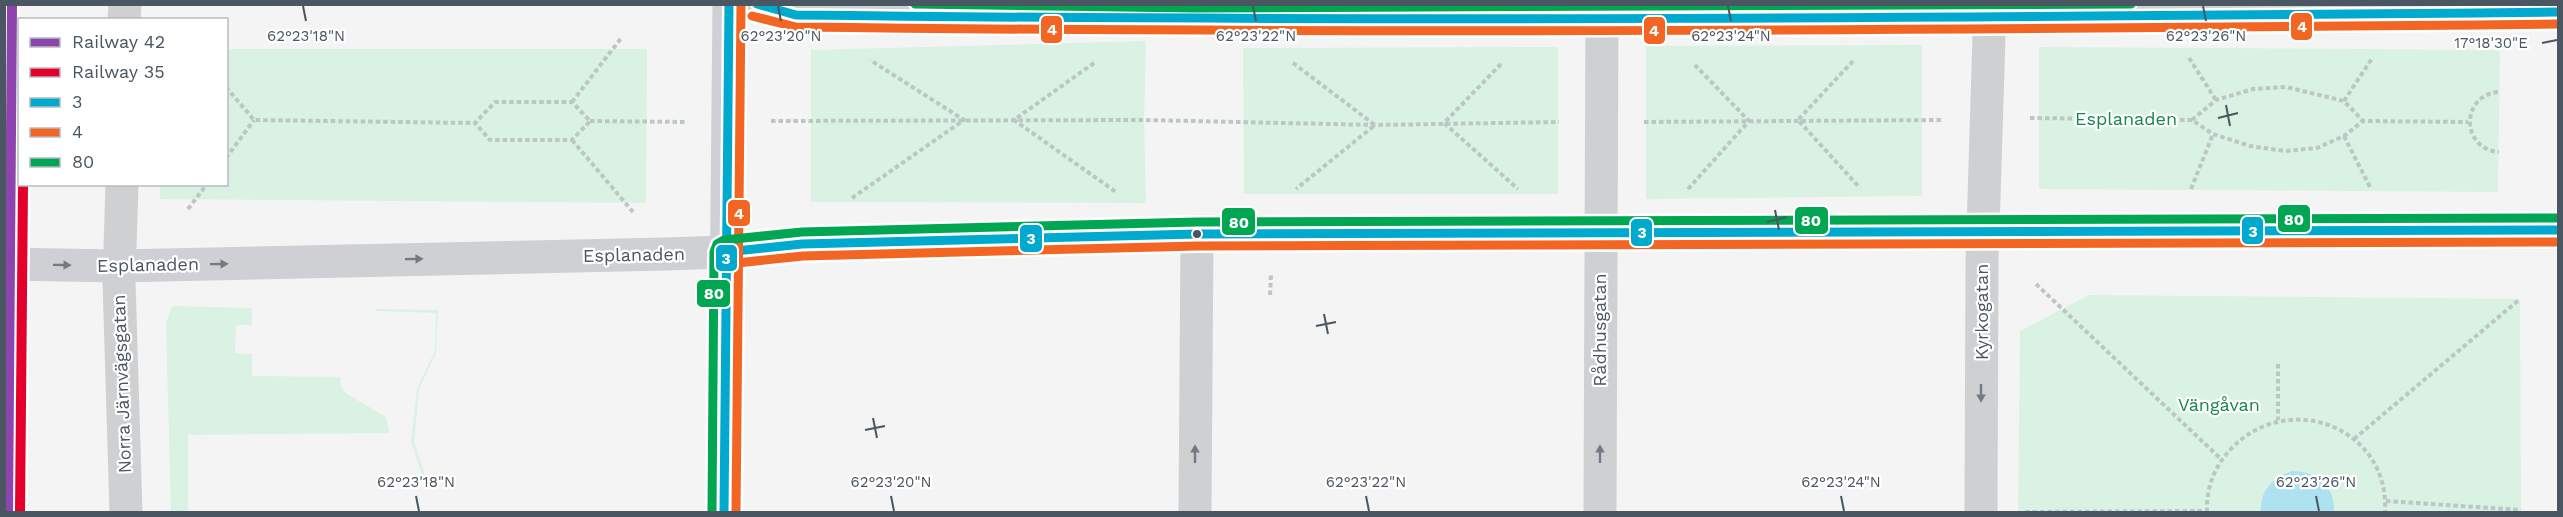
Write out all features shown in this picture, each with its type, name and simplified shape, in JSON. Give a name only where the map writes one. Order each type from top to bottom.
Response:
[{"type":"street","points":[[724,513],[726,122],[729,4]]},
{"type":"street","points":[[755,4],[796,15],[1192,12],[2559,12]]},
{"type":"street","name":"Kyrkogatan","points":[[1981,513],[1983,230],[1989,11]]},
{"type":"street","name":"Rådhusgatan","points":[[1600,513],[1602,12]]},
{"type":"street","name":"Norra Järnvägsgatan","points":[[122,186],[119,266],[126,513]]},
{"type":"street","name":"Esplanaden","points":[[4,264],[119,266],[726,252],[802,244],[1197,234],[2559,230]]},
{"type":"street","points":[[1195,513],[1197,234]]},
{"type":"path","points":[[572,102],[622,37]]},
{"type":"path","points":[[1798,120],[1861,53]]},
{"type":"path","points":[[2344,101],[2375,54]]},
{"type":"path","points":[[2188,56],[2216,100]]},
{"type":"path","points":[[866,57],[964,120]]},
{"type":"path","points":[[1286,58],[1376,125]]},
{"type":"path","points":[[1444,123],[1506,59]]},
{"type":"path","points":[[1014,120],[1095,62]]},
{"type":"path","points":[[1692,62],[1749,120]]},
{"type":"path","points":[[2192,120],[2216,100],[2253,89],[2286,87],[2344,101],[2363,121]]},
{"type":"path","points":[[228,89],[254,120],[476,123],[495,102],[572,102],[590,120],[1232,121],[1376,125],[1560,122]]},
{"type":"path","points":[[2498,92],[2490,93],[2474,104],[2468,122],[2474,140],[2490,152],[2499,152]]},
{"type":"path","points":[[2028,118],[2192,120],[2213,134],[2250,146],[2285,152],[2317,148],[2344,136],[2363,121],[2468,122]]},
{"type":"path","points":[[228,155],[254,120]]},
{"type":"path","points":[[476,123],[490,140],[572,140],[590,120]]},
{"type":"path","points":[[843,204],[964,120]]},
{"type":"path","points":[[1014,120],[1120,195]]},
{"type":"path","points":[[1681,197],[1749,120]]},
{"type":"path","points":[[1798,120],[1867,196]]},
{"type":"path","points":[[1645,122],[1953,120]]},
{"type":"path","points":[[1444,123],[1526,196]]},
{"type":"path","points":[[1289,195],[1376,125]]},
{"type":"path","points":[[2189,193],[2213,134]]},
{"type":"path","points":[[2344,136],[2373,192]]},
{"type":"path","points":[[572,140],[640,220]]},
{"type":"path","points":[[188,209],[205,186]]},
{"type":"path","points":[[2036,284],[2221,459]]},
{"type":"path","points":[[2354,439],[2520,299]]},
{"type":"path","points":[[2278,364],[2278,420]]},
{"type":"path","points":[[2015,512],[2207,512],[2207,497],[2221,459],[2242,436],[2278,420],[2298,418],[2319,421],[2337,428],[2354,439],[2370,457],[2380,478],[2386,501],[2385,513]]},
{"type":"path","points":[[2386,501],[2521,510]]},
{"type":"green space","points":[[1146,41],[1144,120],[1146,203],[811,202],[811,50]]},
{"type":"green space","points":[[1922,45],[1922,196],[1646,199],[1646,46]]},
{"type":"green space","points":[[1558,47],[1558,194],[1244,194],[1243,48]]},
{"type":"green space","name":"Esplanaden","points":[[2039,47],[2500,50],[2498,192],[2039,189]]},
{"type":"green space","points":[[228,49],[647,49],[646,203],[160,199],[160,186],[228,186]]},
{"type":"green space","name":"Vängåvan","points":[[2089,295],[2520,299],[2521,512],[2018,512],[2020,331]]},
{"type":"green space","points":[[172,306],[252,308],[252,325],[236,325],[235,353],[252,354],[252,376],[340,377],[341,387],[347,394],[386,417],[390,433],[188,435],[188,512],[171,512],[166,323]]},
{"type":"green space","points":[[376,309],[438,310],[436,353],[419,389],[414,442],[429,487],[426,487],[411,441],[417,389],[435,351],[436,313],[375,311]]},
{"type":"water","points":[[2292,471],[2309,474],[2323,482],[2334,503],[2334,512],[2261,512],[2262,498],[2268,486],[2278,477]]},
{"type":"rail line","name":"42","points":[[8,512],[12,4]]},
{"type":"rail line","name":"35","points":[[20,512],[23,186]]},
{"type":"transit line","name":"3","points":[[724,512],[729,4]]},
{"type":"transit line","name":"4","points":[[736,512],[741,4]]},
{"type":"transit line","name":"3","points":[[757,4],[796,15],[1457,19],[2558,12]]},
{"type":"transit line","name":"80","points":[[915,4],[1192,8],[2131,4]]},
{"type":"transit line","name":"4","points":[[752,16],[796,27],[1457,31],[2558,24]]},
{"type":"transit line","name":"80","points":[[712,512],[714,252],[717,244],[724,240],[802,232],[1197,222],[2558,218]]},
{"type":"transit line","name":"3","points":[[726,252],[802,244],[1197,234],[2558,230]]},
{"type":"transit line","name":"4","points":[[727,264],[803,256],[1197,246],[2558,242]]}]
